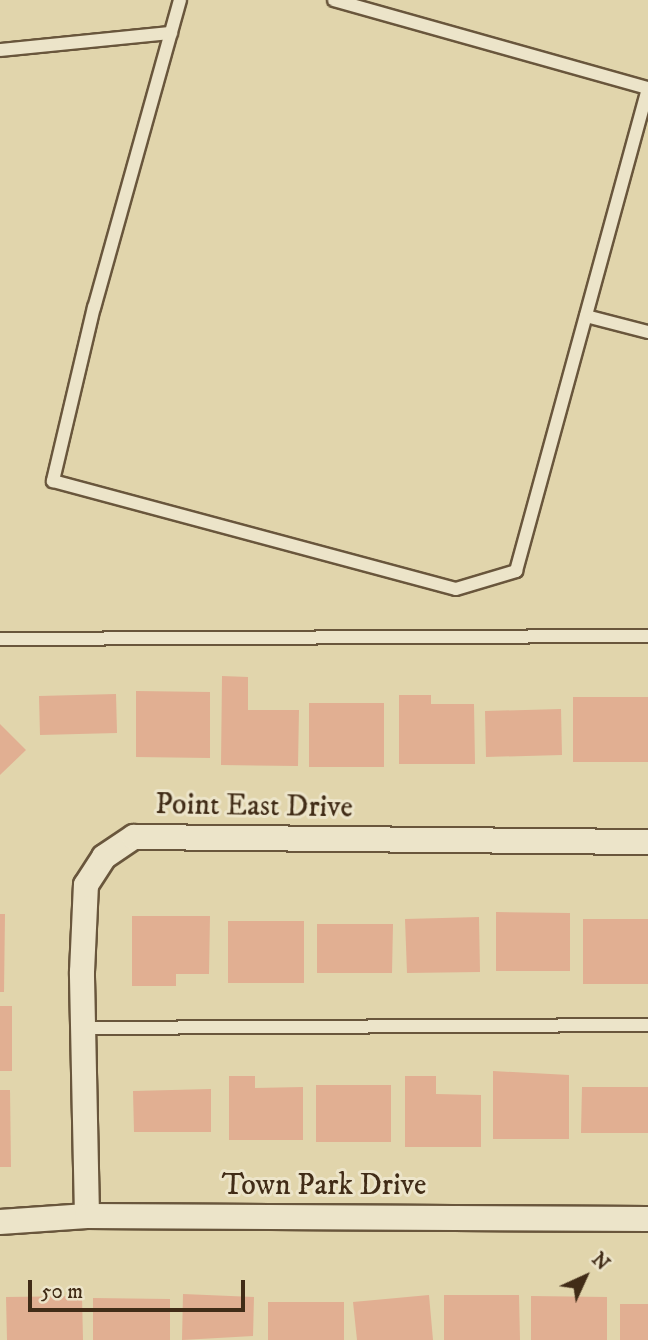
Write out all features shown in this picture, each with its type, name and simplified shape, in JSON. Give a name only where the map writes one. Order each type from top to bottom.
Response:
[{"type":"street","name":"Point East Drive","points":[[87,1216],[83,1028],[86,885],[104,857],[134,837],[648,842]]},
{"type":"street","name":"Town Park Drive","points":[[0,1222],[87,1216],[648,1219]]},
{"type":"lane","points":[[180,0],[94,307],[53,481],[382,573],[456,589],[516,571],[648,88],[334,0]]},
{"type":"lane","points":[[0,50],[171,33]]},
{"type":"lane","points":[[586,316],[648,332]]},
{"type":"lane","points":[[0,639],[648,636]]},
{"type":"lane","points":[[83,1028],[648,1025]]},
{"type":"building","points":[[222,676],[248,677],[248,710],[299,710],[298,766],[221,765]]},
{"type":"building","points":[[136,691],[210,692],[210,758],[136,757]]},
{"type":"building","points":[[116,694],[117,733],[40,735],[39,696]]},
{"type":"building","points":[[399,695],[431,695],[431,704],[474,704],[475,764],[399,764]]},
{"type":"building","points":[[573,697],[648,697],[648,762],[573,762]]},
{"type":"building","points":[[309,703],[384,703],[384,767],[309,767]]},
{"type":"building","points":[[561,709],[562,755],[486,757],[485,711]]},
{"type":"building","points":[[0,724],[26,750],[0,775]]},
{"type":"building","points":[[496,912],[570,913],[570,971],[496,971]]},
{"type":"building","points":[[0,914],[5,914],[4,992],[0,992]]},
{"type":"building","points":[[132,916],[210,916],[209,974],[176,974],[176,986],[132,986]]},
{"type":"building","points":[[479,917],[480,972],[407,973],[405,919]]},
{"type":"building","points":[[583,919],[648,919],[648,984],[583,984]]},
{"type":"building","points":[[228,921],[304,921],[304,983],[228,983]]},
{"type":"building","points":[[317,924],[393,924],[392,973],[317,973]]},
{"type":"building","points":[[0,1006],[12,1006],[12,1071],[0,1071]]},
{"type":"building","points":[[493,1071],[569,1075],[569,1139],[493,1139]]},
{"type":"building","points":[[229,1076],[255,1076],[255,1088],[303,1087],[303,1140],[229,1140]]},
{"type":"building","points":[[405,1076],[436,1076],[436,1094],[481,1095],[481,1147],[405,1147]]},
{"type":"building","points":[[316,1085],[391,1085],[391,1142],[316,1142]]},
{"type":"building","points":[[582,1087],[648,1087],[648,1133],[581,1133]]},
{"type":"building","points":[[211,1089],[211,1132],[134,1132],[133,1091]]},
{"type":"building","points":[[0,1090],[10,1090],[11,1167],[0,1167]]},
{"type":"building","points":[[183,1294],[254,1297],[253,1336],[182,1340]]},
{"type":"building","points":[[429,1295],[433,1340],[357,1340],[353,1302]]},
{"type":"building","points":[[444,1295],[519,1295],[520,1340],[444,1340]]},
{"type":"building","points":[[82,1296],[83,1340],[7,1340],[6,1297]]},
{"type":"building","points":[[531,1296],[607,1297],[607,1340],[531,1340]]},
{"type":"building","points":[[93,1298],[170,1299],[170,1340],[93,1340]]},
{"type":"building","points":[[268,1302],[344,1302],[344,1340],[268,1340]]},
{"type":"building","points":[[620,1304],[648,1304],[648,1340],[620,1340]]}]
